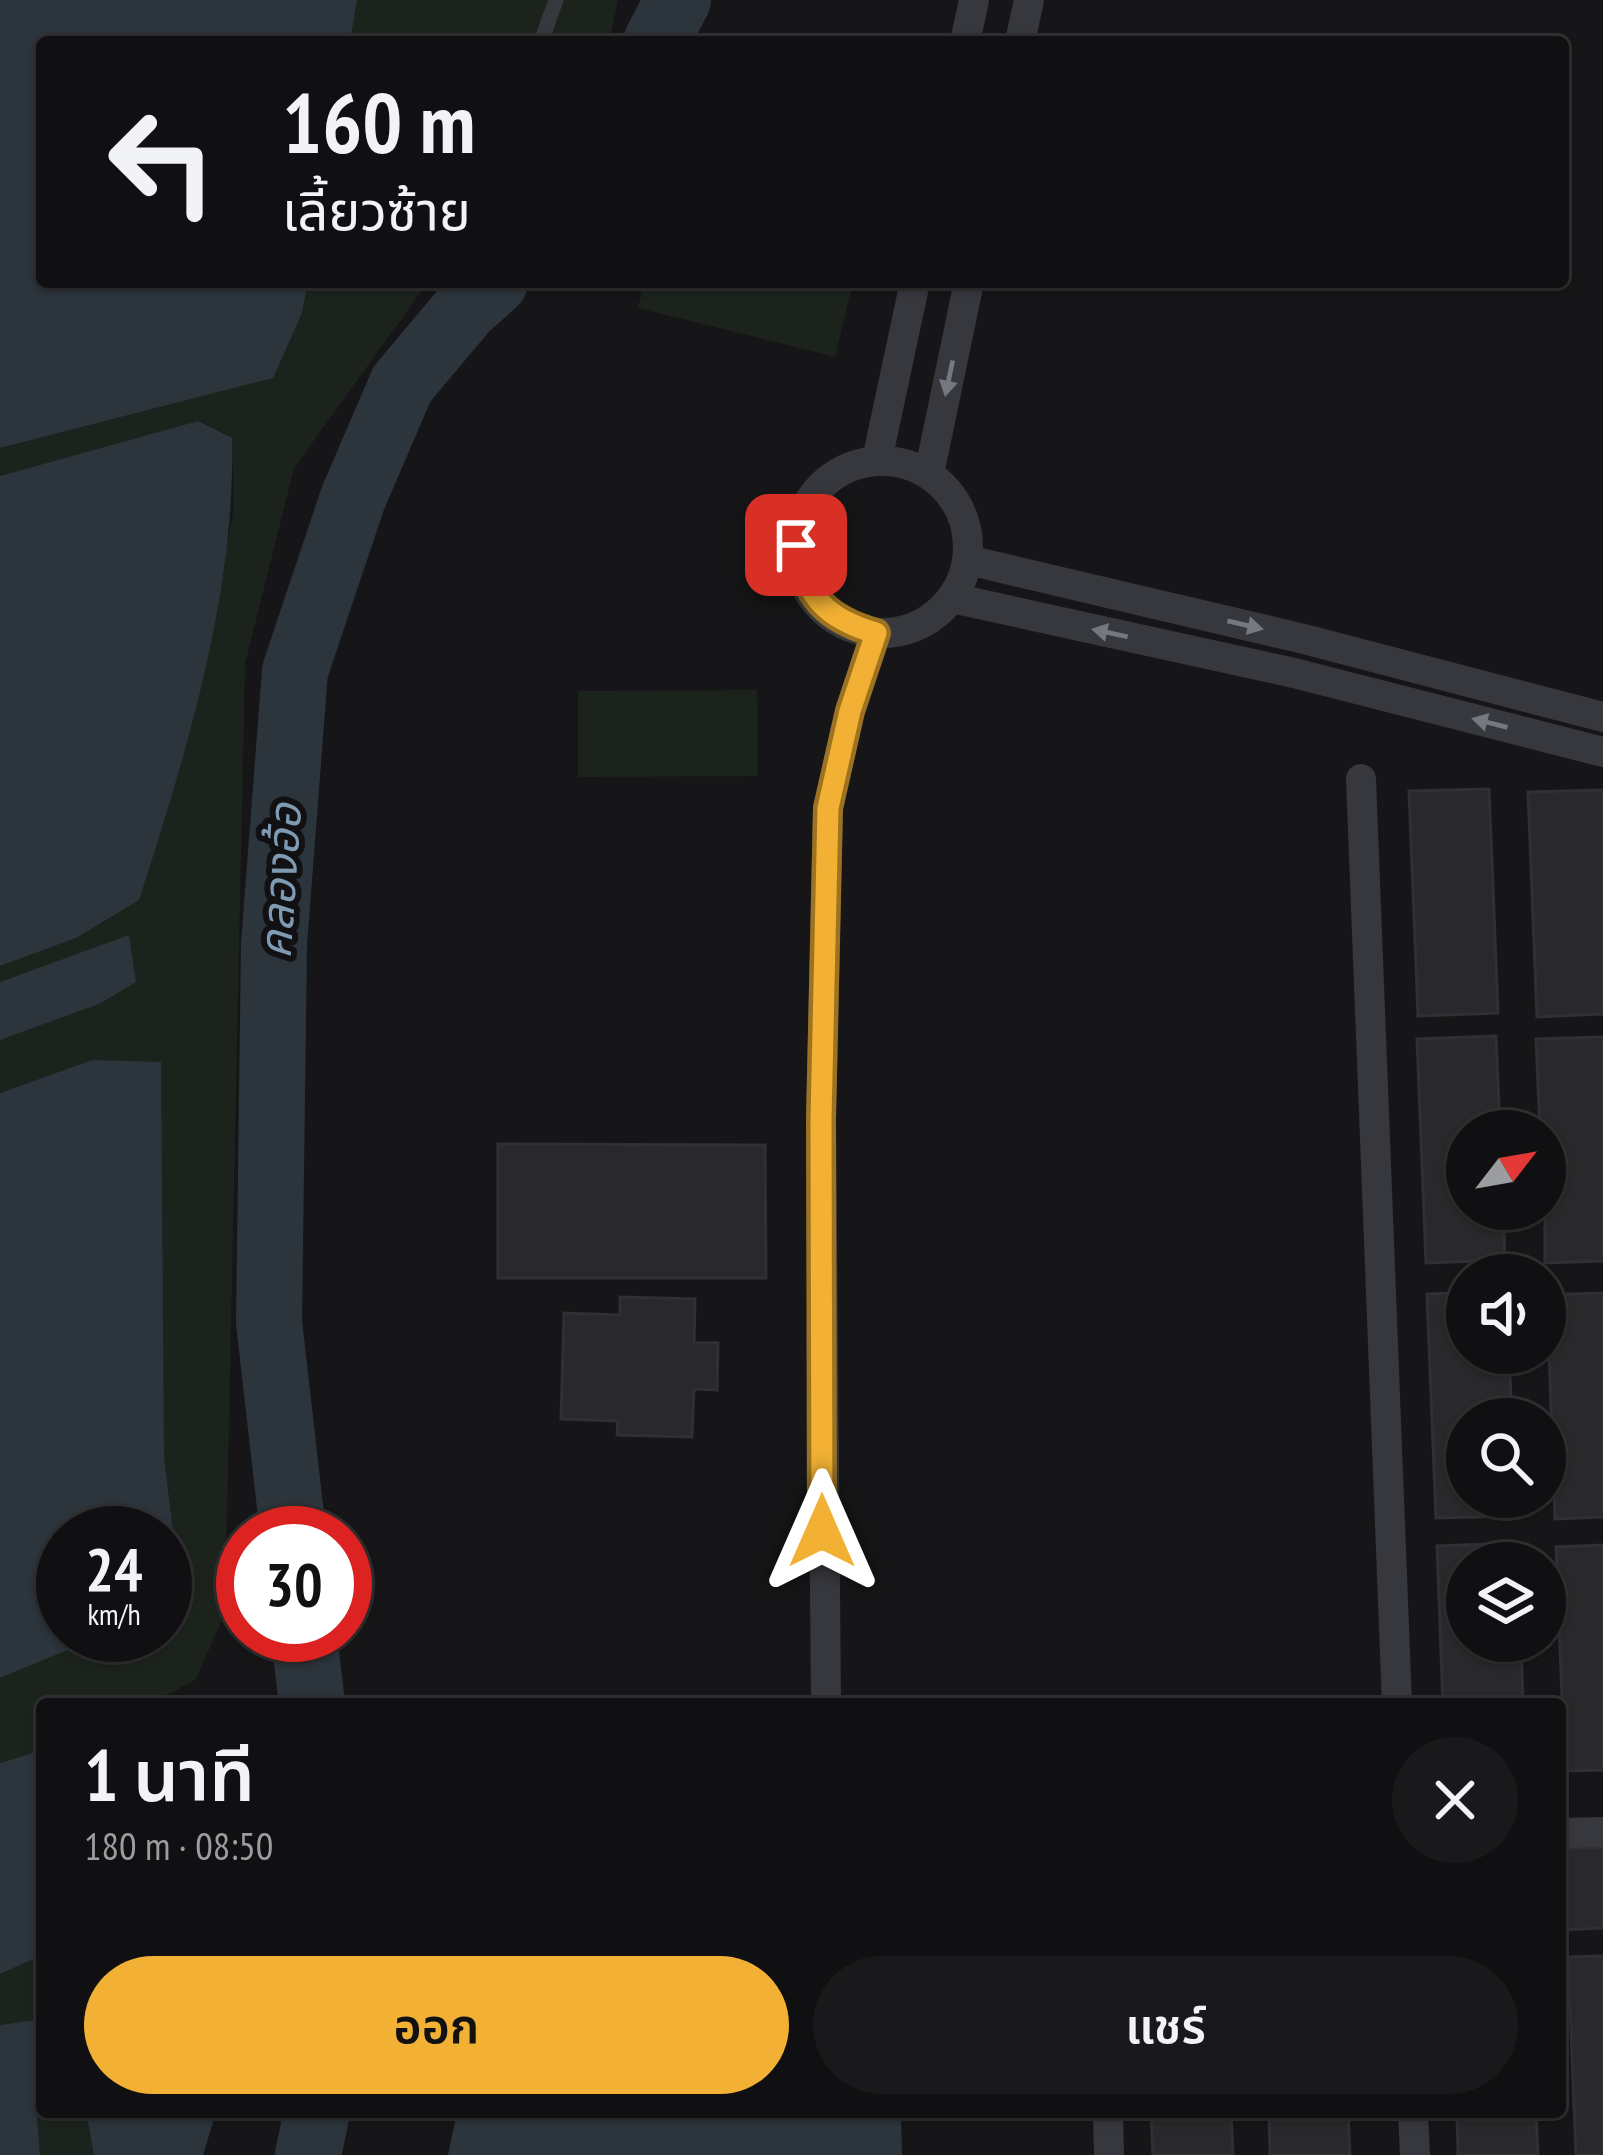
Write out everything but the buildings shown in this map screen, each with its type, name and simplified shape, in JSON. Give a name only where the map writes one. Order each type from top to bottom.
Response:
[{"type":"street","points":[[966,36],[974,0]]},
{"type":"street","points":[[1021,36],[1029,0]]},
{"type":"street","points":[[878,460],[914,288]]},
{"type":"street","points":[[929,474],[968,288]]},
{"type":"street","points":[[878,460],[929,474],[961,512],[968,560],[952,598],[931,619],[904,631],[876,633],[844,624],[818,605],[801,578],[796,545],[802,513],[820,486],[847,468],[878,460]]},
{"type":"street","points":[[968,560],[1304,639],[1603,717]]},
{"type":"street","points":[[952,598],[1294,673],[1603,752]]},
{"type":"street","points":[[826,1698],[821,1119],[828,808],[850,711],[876,633]]},
{"type":"street","points":[[1294,673],[1304,639]]},
{"type":"street","points":[[1361,779],[1396,1698]]},
{"type":"street","points":[[1566,1833],[1603,1832]]},
{"type":"street","points":[[1108,2118],[1109,2155]]},
{"type":"street","points":[[1413,2118],[1415,2155]]},
{"type":"lane","points":[[543,36],[556,0]]},
{"type":"shaded area","points":[[0,0],[357,0],[351,36],[36,36],[36,288],[307,288],[302,313],[273,378],[0,448]]},
{"type":"shaded area","points":[[357,0],[618,0],[610,36],[351,36]]},
{"type":"shaded area","points":[[307,288],[424,288],[294,468],[245,664],[227,1506],[216,1506],[216,1633],[196,1679],[162,1698],[36,1698],[36,1752],[0,1763],[0,1678],[39,1662],[192,1662],[192,1506],[170,1506],[92,1060],[0,1093],[0,1040],[99,1004],[129,936],[0,982],[0,966],[76,938],[162,829],[207,650],[234,508],[232,438],[199,421],[0,476],[0,448],[272,378],[302,313]]},
{"type":"shaded area","points":[[643,288],[852,288],[835,357],[638,308]]},
{"type":"shaded area","points":[[198,421],[232,438],[226,555],[205,672],[139,900],[76,938],[0,966],[0,476]]},
{"type":"shaded area","points":[[757,690],[758,776],[578,777],[578,691]]},
{"type":"shaded area","points":[[129,935],[136,982],[99,1004],[0,1040],[0,982]]},
{"type":"shaded area","points":[[92,1060],[161,1062],[164,1457],[170,1506],[36,1506],[39,1662],[0,1678],[0,1093]]},
{"type":"shaded area","points":[[36,1752],[36,1958],[0,1974],[0,1763]]},
{"type":"shaded area","points":[[36,1958],[36,2020],[0,2025],[0,1974]]},
{"type":"shaded area","points":[[36,2020],[33,2058],[40,2155],[0,2155],[0,2025]]},
{"type":"shaded area","points":[[37,2118],[87,2118],[94,2155],[40,2155]]},
{"type":"shaded area","points":[[87,2118],[214,2118],[203,2155],[94,2155]]},
{"type":"shaded area","points":[[456,2118],[901,2118],[902,2155],[448,2155]]},
{"type":"waterway","name":"คลองอ้อ","points":[[659,36],[678,0]]},
{"type":"waterway","name":"คลองอ้อ","points":[[290,1506],[269,1322],[274,944],[295,671],[353,498],[402,384],[488,288]]},
{"type":"waterway","name":"คลองอ้อ","points":[[307,1662],[311,1698]]},
{"type":"waterway","name":"คลองอ้อ","points":[[308,2155],[316,2118]]},
{"type":"route","points":[[796,545],[801,578],[818,605],[844,624],[876,633],[850,711],[828,808],[821,1119],[822,1531]]}]
